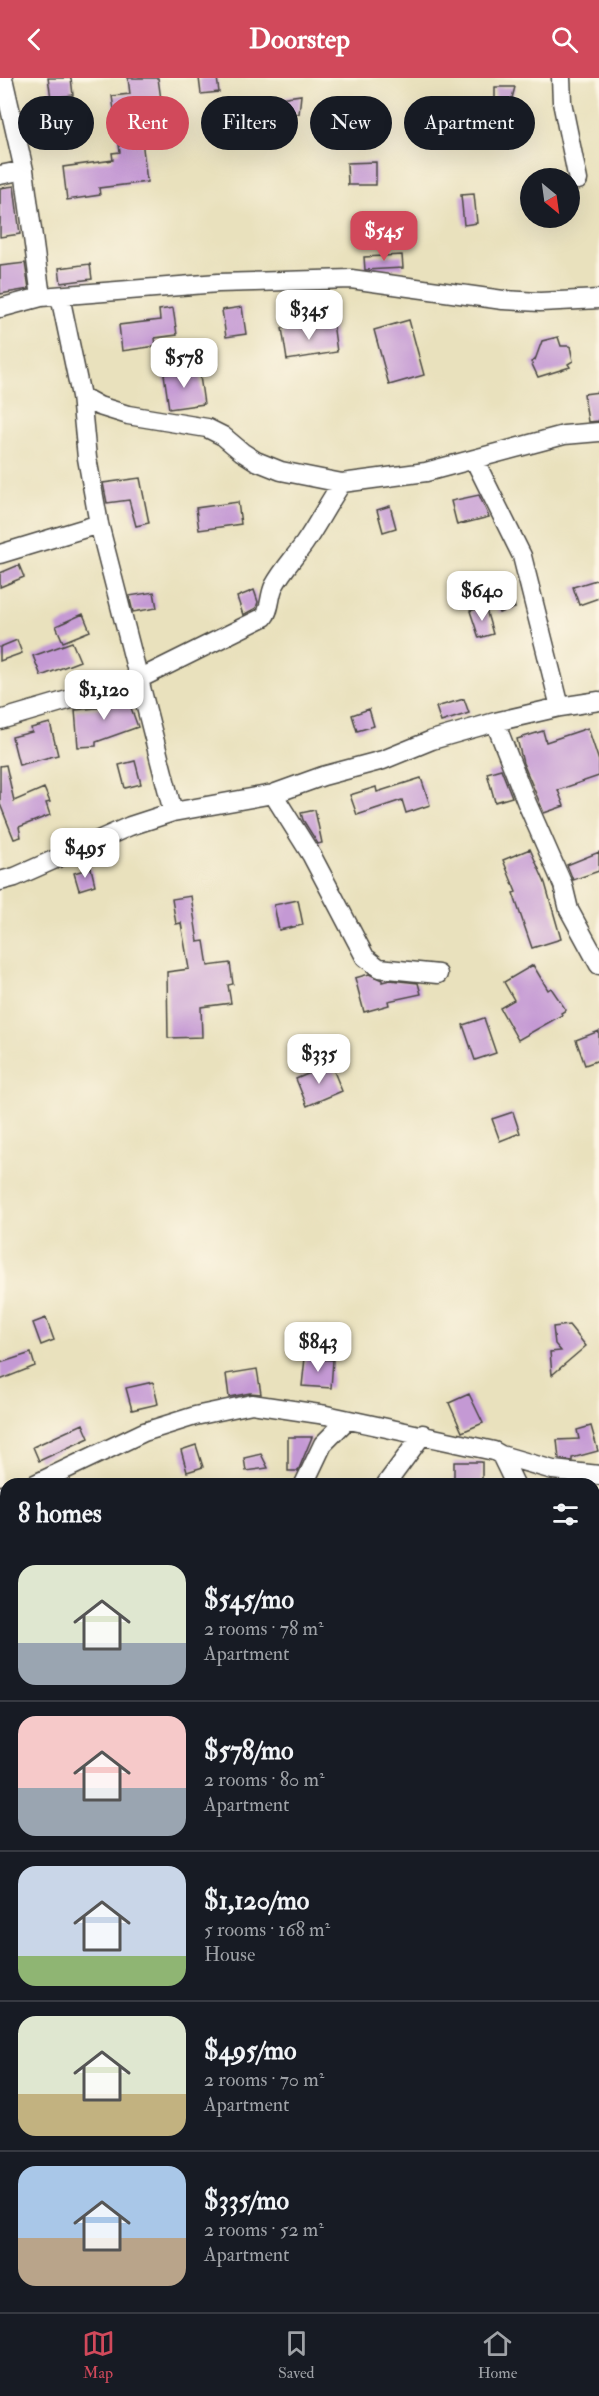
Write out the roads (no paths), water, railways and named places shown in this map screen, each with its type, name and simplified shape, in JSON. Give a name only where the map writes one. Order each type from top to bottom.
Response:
[{"type":"street","points":[[3,78],[24,170],[41,297]]},
{"type":"street","points":[[561,78],[562,102],[576,168]]},
{"type":"street","points":[[0,175],[24,170]]},
{"type":"street","points":[[0,309],[41,297],[218,283],[351,279],[503,300],[540,302],[599,299]]},
{"type":"street","points":[[60,296],[81,396],[87,458],[99,524],[173,812]]},
{"type":"street","points":[[81,396],[99,406],[128,415],[207,428],[223,435],[256,461],[281,471],[342,483],[426,472],[564,435],[599,432]]},
{"type":"street","points":[[474,459],[522,556],[560,707]]},
{"type":"street","points":[[0,720],[139,679],[264,617],[268,612],[272,590],[281,573],[306,540],[342,483]]},
{"type":"street","points":[[0,554],[99,524]]},
{"type":"street","points":[[0,881],[15,877],[130,826],[173,812],[273,794],[323,776],[383,760],[432,740],[495,722],[560,707],[599,701]]},
{"type":"street","points":[[495,722],[525,801],[563,885],[569,909],[599,965]]},
{"type":"street","points":[[273,794],[312,856],[365,957],[379,968],[438,974]]},
{"type":"street","points":[[48,1478],[144,1432],[195,1416],[252,1404],[423,1434],[485,1448],[501,1455],[554,1470],[599,1475]]},
{"type":"street","points":[[307,1478],[323,1444],[347,1420]]},
{"type":"street","points":[[390,1478],[423,1434]]},
{"type":"street","points":[[501,1455],[512,1478]]}]
